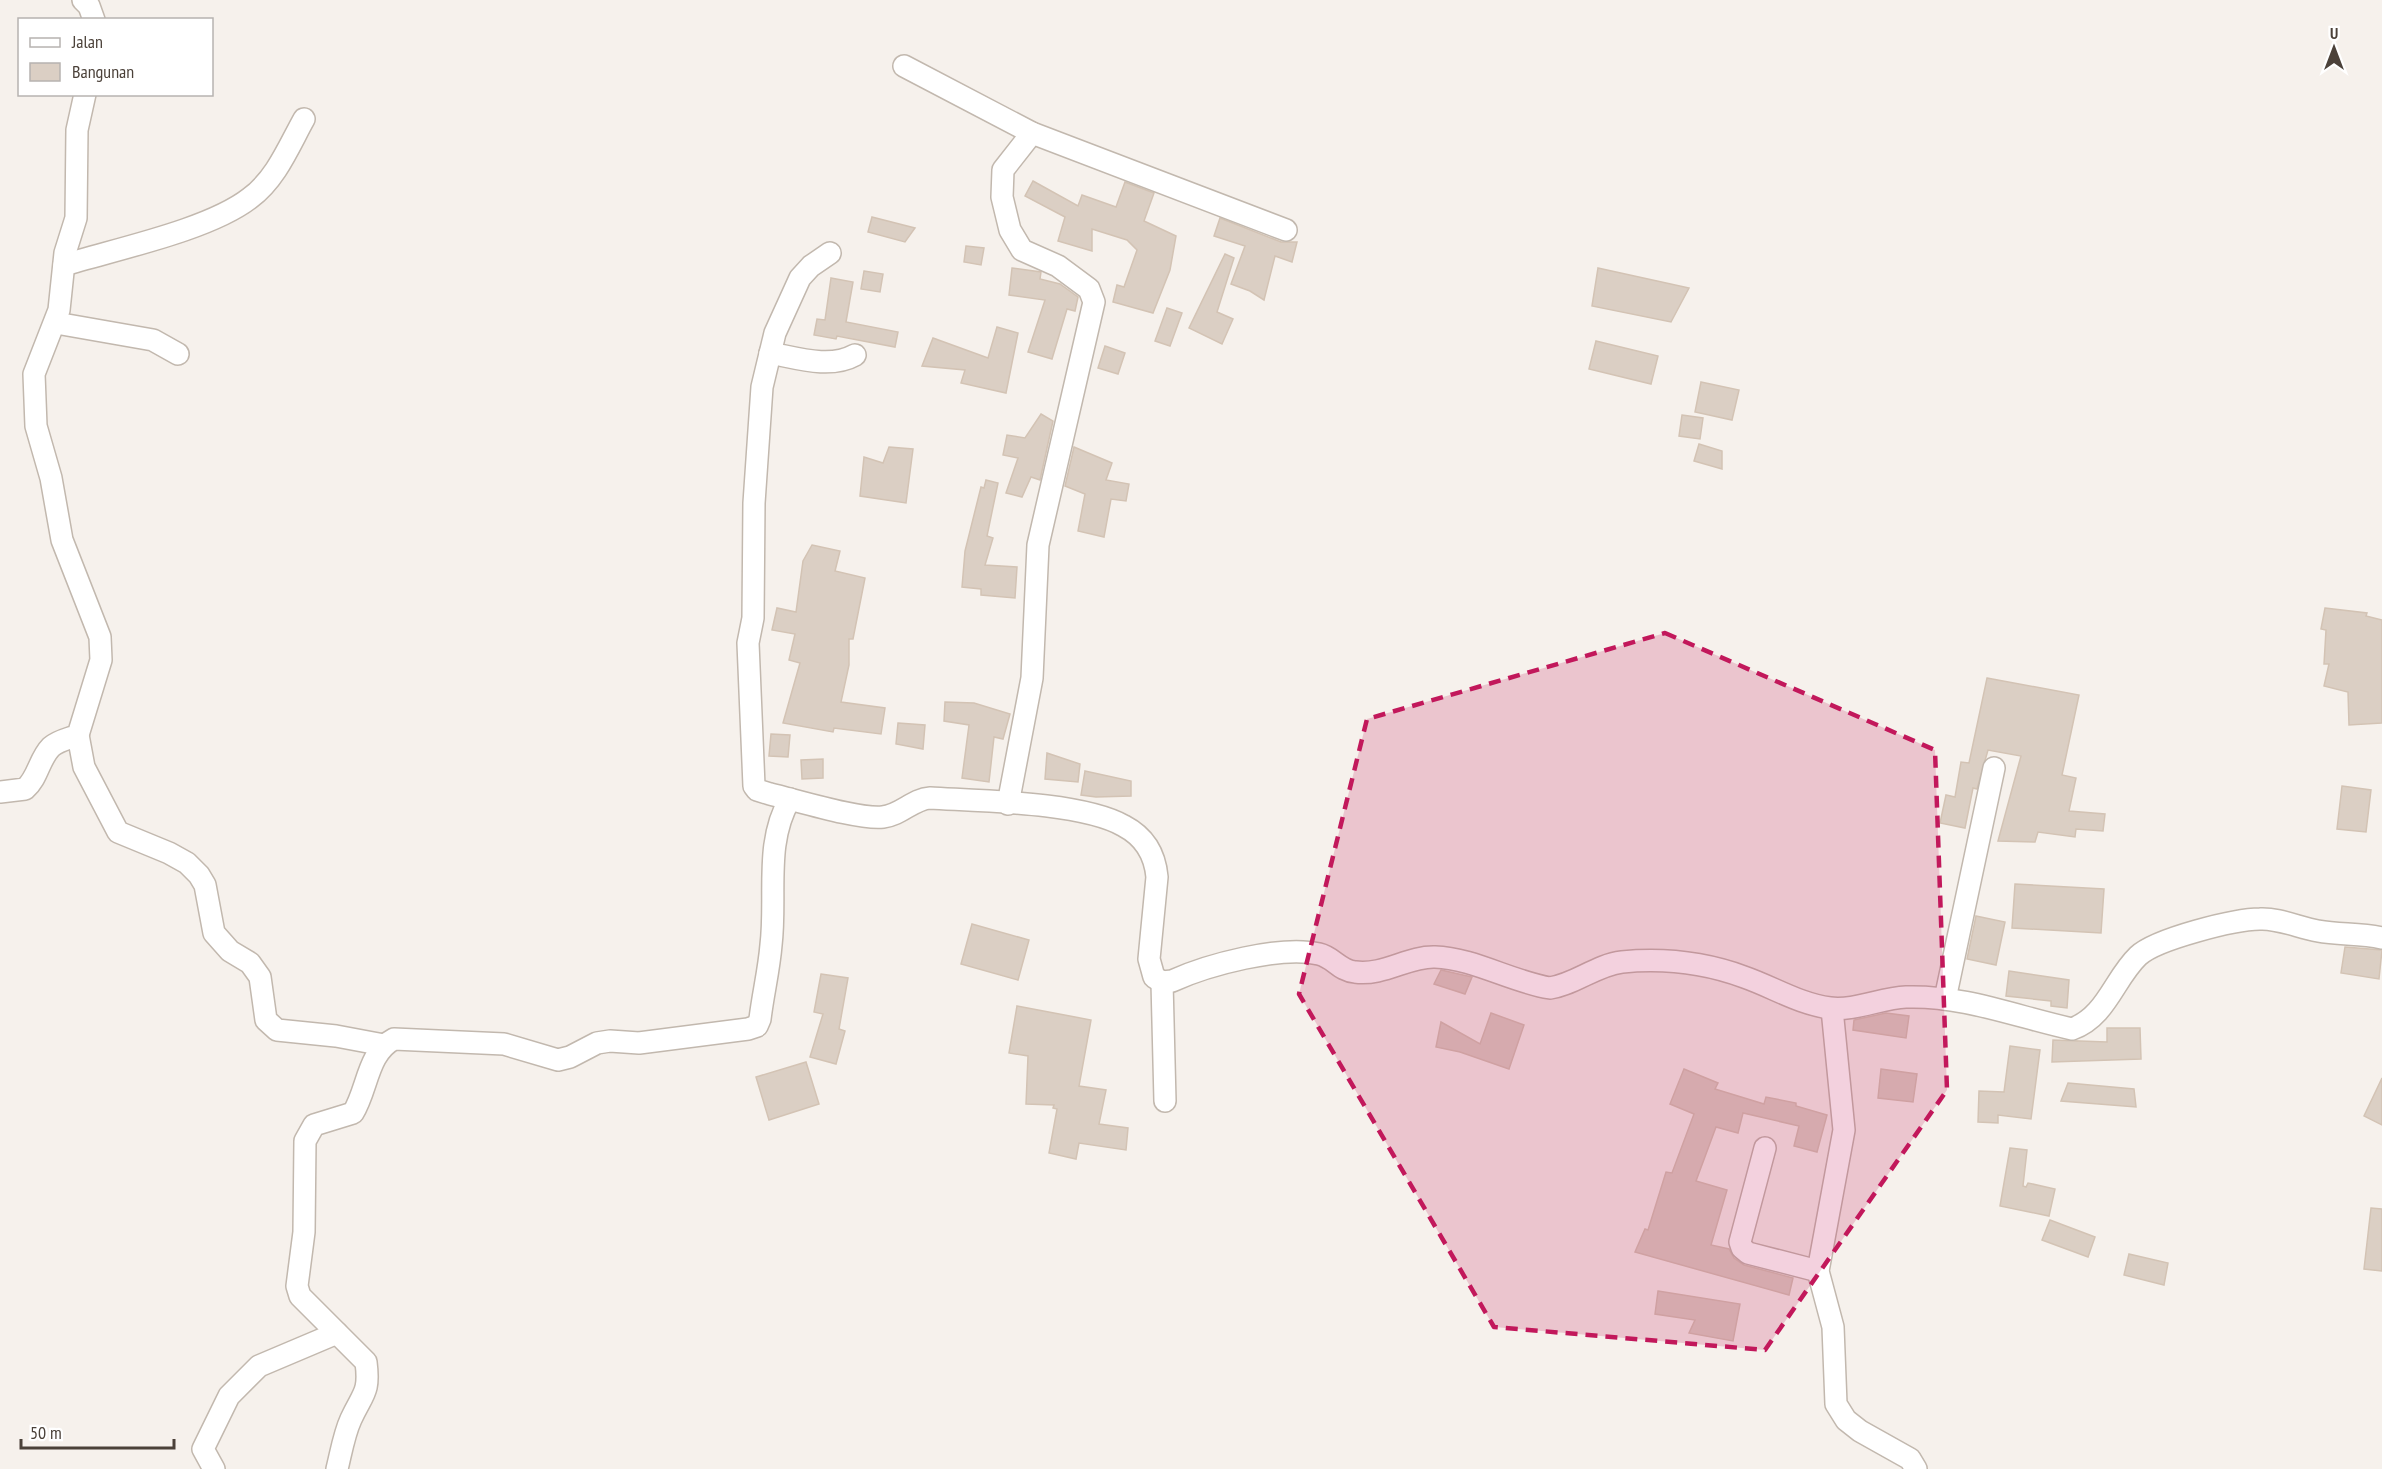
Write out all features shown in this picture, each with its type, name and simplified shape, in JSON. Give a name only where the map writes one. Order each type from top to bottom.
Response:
[{"type":"street","points":[[83,0],[89,6],[93,18]]},
{"type":"street","points":[[904,66],[1032,133],[1286,230]]},
{"type":"street","points":[[85,96],[76,139],[76,218],[64,265],[56,323],[46,341],[34,374],[36,426],[51,478],[62,540],[100,637],[101,660],[78,735],[84,767],[118,832],[169,853],[187,863],[199,875],[205,885],[214,933],[225,946],[250,963],[260,977],[266,1020],[269,1025],[277,1030],[384,1044],[394,1040],[504,1044],[558,1060],[570,1057],[597,1043],[610,1041],[639,1044],[756,1026],[760,1019],[771,945],[774,836],[780,815],[790,799]]},
{"type":"street","points":[[64,265],[214,220],[251,198],[276,170],[304,119]]},
{"type":"street","points":[[1008,804],[1032,678],[1038,545],[1094,302],[1089,289],[1058,266],[1022,250],[1010,230],[1002,197],[1004,170],[1032,133]]},
{"type":"street","points":[[830,254],[811,266],[800,278],[775,333],[762,387],[754,503],[753,618],[748,643],[752,675],[754,782],[757,790],[877,818],[901,812],[924,798],[1060,808],[1101,817],[1124,825],[1148,846],[1156,864],[1157,877],[1149,959],[1154,977],[1162,982],[1172,981],[1231,961],[1293,953],[1321,954],[1348,971],[1358,973],[1384,970],[1424,958],[1446,958],[1550,988],[1562,986],[1609,964],[1642,961],[1714,967],[1745,977],[1807,1003],[1832,1009],[1906,997],[1945,999],[1975,1004],[2072,1029],[2084,1025],[2107,1001],[2137,957],[2167,939],[2260,918],[2320,931],[2382,938]]},
{"type":"street","points":[[56,323],[153,340],[178,354]]},
{"type":"street","points":[[770,353],[820,362],[838,362],[855,355]]},
{"type":"street","points":[[0,792],[25,789],[35,778],[50,748],[78,735]]},
{"type":"street","points":[[1945,999],[1994,768]]},
{"type":"street","points":[[1162,982],[1165,1101]]},
{"type":"street","points":[[1832,1009],[1844,1130],[1818,1271],[1833,1326],[1835,1390],[1839,1413],[1860,1431],[1910,1459],[1916,1469]]},
{"type":"street","points":[[337,1469],[351,1419],[366,1395],[366,1362],[300,1296],[297,1286],[304,1232],[305,1142],[314,1125],[353,1113],[376,1054],[384,1044]]},
{"type":"street","points":[[1764,1148],[1740,1242],[1742,1248],[1748,1253],[1818,1271]]},
{"type":"street","points":[[214,1469],[203,1449],[229,1396],[259,1366],[337,1333]]},
{"type":"highlighted area","points":[[1665,633],[1935,750],[1947,1090],[1765,1350],[1494,1327],[1299,994],[1367,719]]},
{"type":"building","points":[[1033,181],[1078,206],[1082,195],[1116,207],[1125,182],[1154,193],[1144,221],[1176,236],[1170,270],[1153,313],[1113,302],[1117,285],[1124,287],[1137,250],[1127,240],[1092,229],[1092,251],[1058,241],[1065,217],[1025,196]]},
{"type":"building","points":[[872,217],[915,228],[905,242],[868,232]]},
{"type":"building","points":[[1220,218],[1281,242],[1297,242],[1292,262],[1275,256],[1264,300],[1250,291],[1231,284],[1245,246],[1214,236]]},
{"type":"building","points":[[966,246],[984,248],[981,265],[964,262]]},
{"type":"building","points":[[1225,254],[1234,258],[1217,312],[1233,319],[1222,344],[1189,328]]},
{"type":"building","points":[[1012,268],[1041,272],[1040,279],[1060,284],[1078,297],[1075,311],[1067,309],[1052,359],[1028,352],[1045,300],[1009,295]]},
{"type":"building","points":[[1598,268],[1689,288],[1671,322],[1592,306]]},
{"type":"building","points":[[864,271],[883,274],[880,292],[861,289]]},
{"type":"building","points":[[831,278],[853,282],[846,322],[898,332],[895,347],[837,336],[836,339],[814,335],[817,319],[825,320]]},
{"type":"building","points":[[1167,308],[1182,313],[1170,346],[1155,341]]},
{"type":"building","points":[[997,327],[1018,333],[1006,393],[961,383],[965,370],[922,366],[933,338],[988,358]]},
{"type":"building","points":[[1596,341],[1658,356],[1651,384],[1589,369]]},
{"type":"building","points":[[1105,346],[1125,353],[1118,374],[1098,368]]},
{"type":"building","points":[[1701,382],[1739,390],[1732,420],[1695,412]]},
{"type":"building","points":[[1041,414],[1053,421],[1040,480],[1031,477],[1022,497],[1006,493],[1018,458],[1003,455],[1007,435],[1025,438]]},
{"type":"building","points":[[1682,415],[1703,418],[1700,439],[1679,436]]},
{"type":"building","points":[[1699,444],[1722,451],[1722,469],[1694,461]]},
{"type":"building","points":[[889,447],[913,449],[906,503],[860,496],[864,457],[883,463]]},
{"type":"building","points":[[1074,447],[1112,463],[1106,480],[1129,484],[1126,501],[1111,499],[1104,537],[1078,531],[1085,494],[1065,486]]},
{"type":"building","points":[[986,480],[998,483],[987,536],[993,538],[985,565],[1017,567],[1015,598],[981,595],[981,589],[962,587],[965,551],[981,487],[984,488]]},
{"type":"building","points":[[812,545],[840,551],[835,571],[865,578],[853,639],[849,639],[849,665],[841,702],[885,708],[881,734],[834,728],[833,732],[783,723],[800,663],[789,660],[795,634],[772,630],[777,608],[796,612],[803,561]]},
{"type":"building","points":[[2325,608],[2367,613],[2366,616],[2382,620],[2382,723],[2349,725],[2348,692],[2324,686],[2329,664],[2324,664],[2326,630],[2321,629]]},
{"type":"building","points":[[1987,678],[2079,695],[2062,775],[2076,778],[2069,811],[2105,814],[2103,831],[2076,829],[2075,837],[2038,832],[2035,842],[1998,841],[2021,756],[1988,750],[1977,789],[1973,788],[1965,828],[1940,823],[1946,795],[1955,797],[1961,762],[1969,763]]},
{"type":"building","points":[[945,702],[974,703],[1010,714],[1003,739],[994,737],[989,782],[962,778],[969,725],[944,721]]},
{"type":"building","points":[[898,723],[925,725],[923,749],[896,744]]},
{"type":"building","points":[[771,734],[790,735],[788,757],[769,756]]},
{"type":"building","points":[[1047,753],[1080,764],[1078,782],[1045,779]]},
{"type":"building","points":[[823,759],[823,778],[802,779],[801,760]]},
{"type":"building","points":[[1085,771],[1131,781],[1131,796],[1081,795]]},
{"type":"building","points":[[2342,786],[2371,790],[2366,832],[2337,829]]},
{"type":"building","points":[[2015,884],[2104,889],[2101,933],[2012,928]]},
{"type":"building","points":[[1976,916],[2005,922],[1996,965],[1967,959]]},
{"type":"building","points":[[972,924],[1029,940],[1018,980],[961,964]]},
{"type":"building","points":[[2345,947],[2382,950],[2379,979],[2341,973]]},
{"type":"building","points":[[1441,970],[1472,977],[1465,994],[1434,984]]},
{"type":"building","points":[[2009,971],[2069,980],[2067,1008],[2051,1006],[2051,1001],[2006,996]]},
{"type":"building","points":[[821,974],[848,978],[839,1029],[845,1031],[836,1064],[810,1057],[823,1014],[814,1012]]},
{"type":"building","points":[[1017,1006],[1091,1020],[1079,1086],[1106,1090],[1099,1124],[1128,1128],[1126,1150],[1079,1143],[1076,1159],[1049,1153],[1057,1109],[1053,1108],[1054,1105],[1026,1104],[1028,1056],[1009,1053]]},
{"type":"building","points":[[1491,1013],[1524,1025],[1509,1069],[1460,1052],[1436,1047],[1441,1022],[1480,1044]]},
{"type":"building","points":[[1886,1013],[1909,1016],[1906,1038],[1853,1030],[1854,1020]]},
{"type":"building","points":[[2107,1028],[2140,1028],[2141,1059],[2052,1062],[2053,1040],[2107,1042]]},
{"type":"building","points":[[2010,1046],[2040,1050],[2031,1119],[1998,1115],[1998,1123],[1978,1122],[1979,1091],[2004,1092]]},
{"type":"building","points":[[806,1062],[819,1104],[769,1120],[756,1077]]},
{"type":"building","points":[[1684,1069],[1718,1083],[1715,1089],[1764,1104],[1766,1097],[1796,1103],[1796,1106],[1827,1115],[1817,1152],[1794,1146],[1799,1126],[1743,1113],[1738,1133],[1716,1127],[1696,1181],[1727,1190],[1711,1245],[1729,1249],[1734,1258],[1744,1265],[1793,1278],[1789,1295],[1635,1252],[1645,1229],[1648,1230],[1666,1172],[1672,1173],[1694,1114],[1670,1104]]},
{"type":"building","points":[[1881,1069],[1917,1074],[1913,1102],[1878,1098]]},
{"type":"building","points":[[2382,1078],[2382,1125],[2364,1116]]},
{"type":"building","points":[[2068,1083],[2134,1089],[2136,1107],[2061,1101]]},
{"type":"building","points":[[2010,1148],[2027,1150],[2023,1186],[2026,1187],[2028,1183],[2055,1189],[2049,1216],[2000,1206]]},
{"type":"building","points":[[2371,1208],[2382,1209],[2382,1271],[2364,1269]]},
{"type":"building","points":[[2050,1220],[2095,1237],[2088,1257],[2042,1240]]},
{"type":"building","points":[[2129,1254],[2168,1263],[2164,1285],[2124,1275]]},
{"type":"building","points":[[1658,1291],[1740,1304],[1733,1341],[1689,1333],[1695,1320],[1655,1314]]}]
